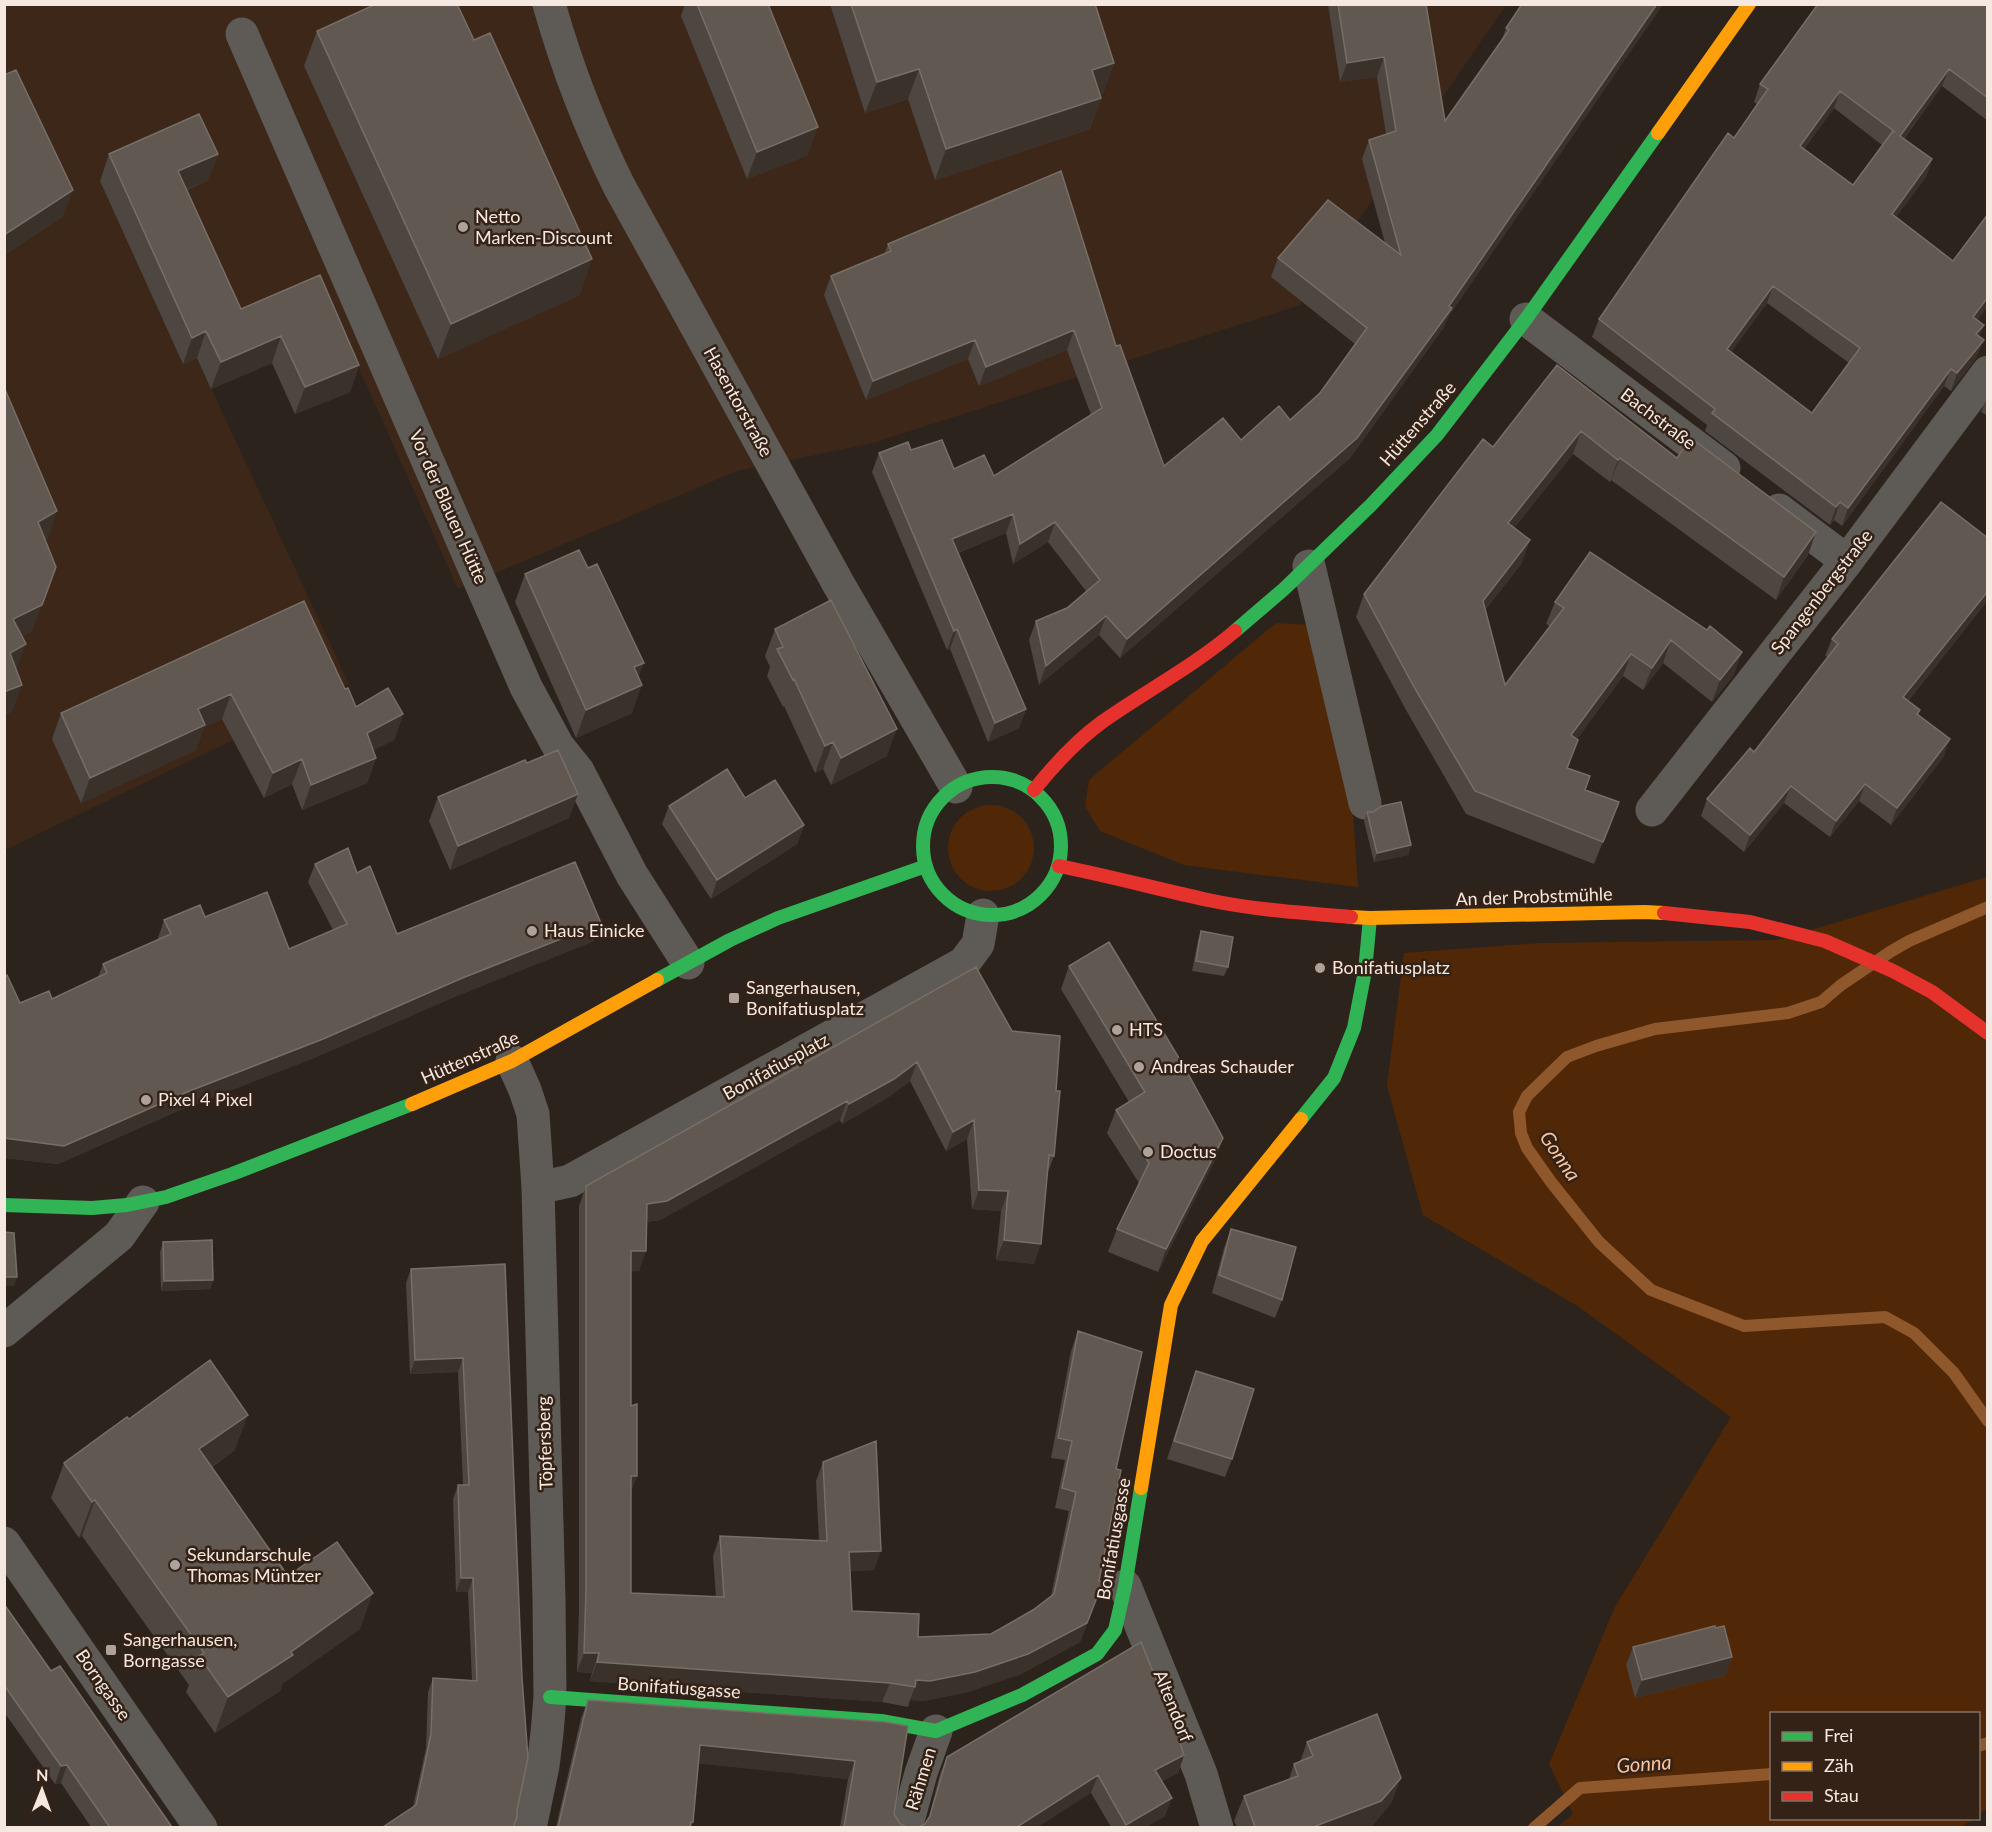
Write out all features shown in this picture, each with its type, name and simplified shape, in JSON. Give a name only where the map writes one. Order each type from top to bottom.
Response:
[{"type":"street","name":"Hasentorstraße","points":[[549,4],[563,54],[601,149],[619,186],[839,585],[956,787]]},
{"type":"street","name":"Hüttenstraße","points":[[1034,790],[1058,761],[1101,723],[1212,651],[1309,566],[1437,435],[1526,319],[1749,4]]},
{"type":"street","name":"Vor der Blauen Hütte","points":[[242,34],[526,687],[558,746],[578,771],[632,875],[688,963]]},
{"type":"street","name":"Bachstraße","points":[[1526,319],[1847,561]]},
{"type":"street","name":"Spangenbergstraße","points":[[1652,810],[1847,561],[1988,372]]},
{"type":"street","points":[[1309,566],[1365,803]]},
{"type":"street","points":[[1009,778],[1034,790],[1051,807],[1062,842],[1059,866],[1049,887],[1032,903],[1009,914],[983,915],[958,906],[947,899],[931,879],[926,866],[923,844],[927,821],[939,802],[956,787],[975,779],[1009,778]]},
{"type":"street","name":"Hüttenstraße","points":[[4,1205],[87,1208],[143,1202],[200,1186],[450,1088],[512,1061],[587,1022],[751,929],[805,906],[926,866]]},
{"type":"street","name":"An der Probstmühle","points":[[1059,866],[1209,900],[1291,912],[1370,918],[1634,912],[1679,913],[1750,922],[1825,941],[1893,971],[1932,992],[1988,1033]]},
{"type":"street","name":"Bonifatiusplatz","points":[[538,1188],[570,1182],[964,963],[978,944],[983,915]]},
{"type":"street","name":"Bonifatiusgasse","points":[[550,1696],[881,1721],[936,1731],[1022,1695],[1097,1653],[1114,1630],[1125,1586],[1171,1305],[1202,1241],[1334,1078],[1354,1028],[1365,970],[1370,918]]},
{"type":"street","name":"Töpfersberg","points":[[512,1061],[533,1114],[538,1188],[549,1599],[550,1696],[543,1766],[530,1827]]},
{"type":"street","points":[[4,1331],[119,1236],[143,1202]]},
{"type":"street","name":"Borngasse","points":[[4,1543],[201,1827]]},
{"type":"street","name":"Altendorf","points":[[1125,1586],[1201,1774],[1217,1827]]},
{"type":"street","name":"Rähmen","points":[[906,1827],[936,1731]]},
{"type":"shaded area","points":[[5,5],[1506,5],[1300,305],[873,443],[737,471],[458,589],[326,295],[197,358],[349,684],[5,850]]},
{"type":"shaded area","points":[[1276,623],[1312,625],[1353,814],[1358,887],[1184,865],[1100,831],[1085,806],[1089,780]]},
{"type":"shaded area","points":[[991,805],[1015,812],[1027,824],[1034,848],[1027,872],[1015,884],[991,891],[967,884],[955,872],[948,848],[955,824],[967,812]]},
{"type":"shaded area","points":[[1987,877],[1987,1808],[1980,1813],[1980,1712],[1770,1712],[1770,1820],[1972,1820],[1960,1828],[1558,1827],[1573,1814],[1549,1764],[1615,1607],[1731,1417],[1579,1307],[1423,1215],[1387,1086],[1404,953],[1541,943],[1778,940]]},
{"type":"building","name":"Netto Marken-Discount","points":[[376,4],[457,4],[474,40],[490,33],[592,259],[451,324],[317,31]]},
{"type":"building","points":[[697,4],[768,4],[818,127],[757,152]]},
{"type":"building","points":[[851,4],[1095,4],[1114,63],[1092,70],[1101,98],[946,149],[919,69],[877,82]]},
{"type":"building","points":[[1338,4],[1426,4],[1445,121],[1509,30],[1506,28],[1522,4],[1657,4],[1449,306],[1452,308],[1357,438],[1127,639],[1106,616],[1046,666],[1036,621],[1067,608],[1100,580],[1055,522],[1020,544],[1013,514],[952,539],[1026,709],[995,723],[957,629],[954,631],[879,453],[908,442],[911,450],[942,440],[954,469],[984,455],[994,476],[1102,408],[1074,330],[986,367],[975,340],[873,381],[831,276],[891,251],[888,244],[1061,171],[1116,346],[1120,345],[1164,466],[1223,418],[1241,440],[1279,406],[1290,420],[1320,393],[1367,328],[1278,258],[1328,200],[1401,255],[1369,140],[1396,131],[1384,57],[1347,63]]},
{"type":"building","points":[[1818,4],[1988,4],[1988,98],[1949,69],[1900,136],[1932,159],[1892,214],[1953,261],[1988,214],[1988,297],[1973,317],[1984,325],[1976,334],[1984,340],[1957,373],[1951,369],[1848,508],[1840,502],[1836,507],[1712,413],[1715,409],[1599,319],[1728,133],[1734,138],[1768,89],[1760,84]],"holes":[[[1840,91],[1895,132],[1893,131],[1853,185],[1800,146]],[[1773,286],[1860,348],[1812,413],[1727,349]]]},
{"type":"building","points":[[16,70],[73,190],[4,235],[4,75]]},
{"type":"building","points":[[199,114],[218,154],[178,171],[241,309],[320,275],[359,365],[305,387],[281,336],[221,362],[206,331],[192,338],[109,154]]},
{"type":"building","points":[[1557,365],[1677,458],[1691,438],[1816,532],[1784,577],[1620,458],[1618,460],[1581,431],[1508,523],[1530,540],[1483,601],[1505,685],[1564,608],[1555,602],[1590,552],[1707,630],[1710,626],[1742,652],[1720,680],[1671,640],[1652,668],[1631,654],[1571,735],[1578,740],[1567,768],[1590,776],[1585,790],[1619,802],[1603,842],[1475,791],[1414,687],[1364,594],[1483,439],[1493,447]]},
{"type":"building","points":[[4,387],[57,511],[38,522],[56,567],[42,605],[13,619],[26,644],[10,653],[22,685],[4,692]]},
{"type":"building","points":[[1941,502],[1988,538],[1988,591],[1903,697],[1920,710],[1917,714],[1950,739],[1897,808],[1865,784],[1836,821],[1791,786],[1750,835],[1707,799],[1750,748],[1754,752],[1838,644],[1832,639]]},
{"type":"building","points":[[579,550],[588,568],[597,564],[644,663],[634,667],[642,685],[586,710],[525,574]]},
{"type":"building","points":[[831,600],[897,729],[841,758],[833,742],[825,746],[794,679],[777,649],[783,647],[775,629]]},
{"type":"building","points":[[304,601],[345,689],[348,688],[356,707],[388,688],[403,714],[367,733],[376,758],[311,785],[302,759],[273,773],[231,694],[198,709],[205,725],[90,778],[61,713]]},
{"type":"building","points":[[558,750],[578,794],[458,846],[438,797],[525,760],[527,763]]},
{"type":"building","points":[[727,769],[745,798],[775,780],[804,825],[717,880],[669,806]]},
{"type":"building","points":[[1401,802],[1411,845],[1377,853],[1367,812]]},
{"type":"building","points":[[348,848],[357,873],[370,866],[397,934],[575,862],[601,923],[460,979],[323,1039],[187,1092],[64,1146],[4,1138],[4,977],[7,975],[20,1003],[49,991],[52,999],[107,973],[103,964],[171,934],[164,920],[200,905],[205,917],[267,892],[289,949],[347,924],[315,864]]},
{"type":"building","points":[[1201,931],[1233,937],[1228,967],[1196,961]]},
{"type":"building","points":[[1109,942],[1185,1068],[1223,1138],[1166,1249],[1117,1229],[1149,1163],[1116,1110],[1145,1092],[1069,966]]},
{"type":"building","points":[[976,967],[1012,1031],[1060,1036],[1056,1091],[1060,1091],[1054,1156],[1049,1155],[1041,1244],[1004,1240],[1008,1191],[979,1190],[974,1120],[953,1132],[917,1062],[894,1079],[849,1104],[847,1101],[667,1201],[647,1204],[646,1251],[631,1251],[631,1406],[637,1404],[637,1476],[631,1476],[631,1593],[724,1597],[720,1536],[827,1541],[823,1462],[876,1441],[881,1551],[849,1552],[852,1611],[919,1614],[918,1637],[991,1634],[1033,1610],[1054,1594],[1076,1492],[1062,1488],[1072,1441],[1058,1438],[1078,1331],[1142,1352],[1116,1469],[1121,1470],[1099,1581],[1103,1582],[1087,1623],[1028,1654],[975,1672],[930,1681],[916,1680],[915,1687],[890,1683],[597,1662],[599,1653],[584,1653],[586,1186]]},
{"type":"building","points":[[1231,1229],[1296,1247],[1282,1300],[1219,1275]]},
{"type":"building","points":[[4,1232],[14,1233],[17,1277],[4,1277]]},
{"type":"building","points":[[212,1240],[213,1280],[164,1281],[163,1242]]},
{"type":"building","points":[[505,1264],[522,1678],[528,1758],[517,1817],[513,1827],[383,1827],[416,1805],[431,1734],[433,1678],[477,1681],[473,1578],[461,1578],[458,1485],[469,1485],[463,1358],[415,1360],[411,1269]]},
{"type":"building","name":"Sekundarschule Thomas Müntzer","points":[[210,1360],[248,1415],[199,1449],[288,1576],[337,1542],[373,1593],[291,1652],[293,1655],[228,1697],[199,1656],[204,1653],[95,1500],[92,1502],[64,1463]]},
{"type":"building","points":[[1196,1371],[1254,1389],[1232,1459],[1174,1441]]},
{"type":"building","points":[[4,1604],[51,1671],[60,1666],[172,1827],[107,1827],[109,1826],[67,1765],[61,1766],[4,1685]]},
{"type":"building","points":[[1715,1626],[1716,1628],[1724,1626],[1732,1657],[1642,1680],[1633,1647]]},
{"type":"building","points":[[1141,1642],[1175,1726],[1184,1755],[1155,1770],[1172,1798],[1126,1825],[1098,1775],[1017,1827],[918,1827],[925,1824],[930,1816],[947,1757]]},
{"type":"building","points":[[588,1700],[885,1722],[908,1726],[894,1814],[900,1824],[907,1827],[844,1827],[855,1761],[700,1745],[693,1822],[690,1827],[558,1827]]},
{"type":"building","points":[[1377,1714],[1401,1778],[1381,1801],[1313,1827],[1255,1827],[1244,1796],[1298,1776],[1294,1764],[1313,1756],[1307,1742]]},
{"type":"waterway","name":"Gonna","points":[[1988,907],[1909,941],[1841,985],[1821,1002],[1788,1013],[1655,1029],[1567,1057],[1527,1096],[1519,1112],[1521,1133],[1527,1148],[1551,1182],[1599,1242],[1651,1290],[1744,1326],[1885,1317],[1914,1333],[1954,1373],[1988,1421]]},
{"type":"waterway","name":"Gonna","points":[[1980,1745],[1988,1743]]},
{"type":"waterway","name":"Gonna","points":[[1534,1828],[1580,1788],[1770,1774]]},
{"type":"traffic: fast","points":[[1235,631],[1284,589],[1371,505],[1437,435],[1526,319],[1658,133]]},
{"type":"traffic: fast","points":[[992,777],[1019,782],[1031,788],[1041,797],[1050,807],[1056,819],[1061,846],[1056,873],[1050,885],[1041,895],[1031,904],[1019,910],[992,915],[965,910],[953,904],[943,895],[934,885],[928,873],[923,846],[928,819],[934,807],[943,797],[953,788],[965,782],[992,777]]},
{"type":"traffic: fast","points":[[657,980],[730,940],[778,918],[926,866]]},
{"type":"traffic: fast","points":[[1301,1119],[1334,1078],[1354,1028],[1365,971],[1370,918]]},
{"type":"traffic: fast","points":[[4,1205],[92,1208],[127,1205],[166,1197],[232,1174],[412,1104]]},
{"type":"traffic: fast","points":[[550,1697],[881,1721],[936,1731],[1022,1695],[1097,1654],[1115,1630],[1125,1586],[1141,1488]]},
{"type":"traffic: slow","points":[[1658,133],[1749,4]]},
{"type":"traffic: slow","points":[[1351,917],[1664,913]]},
{"type":"traffic: slow","points":[[412,1104],[512,1061],[657,980]]},
{"type":"traffic: slow","points":[[1141,1488],[1171,1305],[1202,1241],[1301,1119]]},
{"type":"traffic: jam","points":[[1034,790],[1092,729],[1203,656],[1235,631]]},
{"type":"traffic: jam","points":[[1059,866],[1208,900],[1279,911],[1351,917]]},
{"type":"traffic: jam","points":[[1664,913],[1750,922],[1825,941],[1893,971],[1932,992],[1988,1033]]},
{"type":"place","name":"Netto Marken-Discount","points":[[463,227]]},
{"type":"place","name":"Haus Einicke","points":[[532,931]]},
{"type":"place","name":"Bonifatiusplatz","points":[[1320,968]]},
{"type":"place","name":"Sangerhausen, Bonifatiusplatz","points":[[734,998]]},
{"type":"place","name":"HTS","points":[[1117,1030]]},
{"type":"place","name":"Andreas Schauder","points":[[1139,1067]]},
{"type":"place","name":"Pixel 4 Pixel","points":[[146,1100]]},
{"type":"place","name":"Doctus","points":[[1148,1152]]},
{"type":"place","name":"Sekundarschule Thomas Müntzer","points":[[175,1565]]},
{"type":"place","name":"Sangerhausen, Borngasse","points":[[111,1650]]}]
